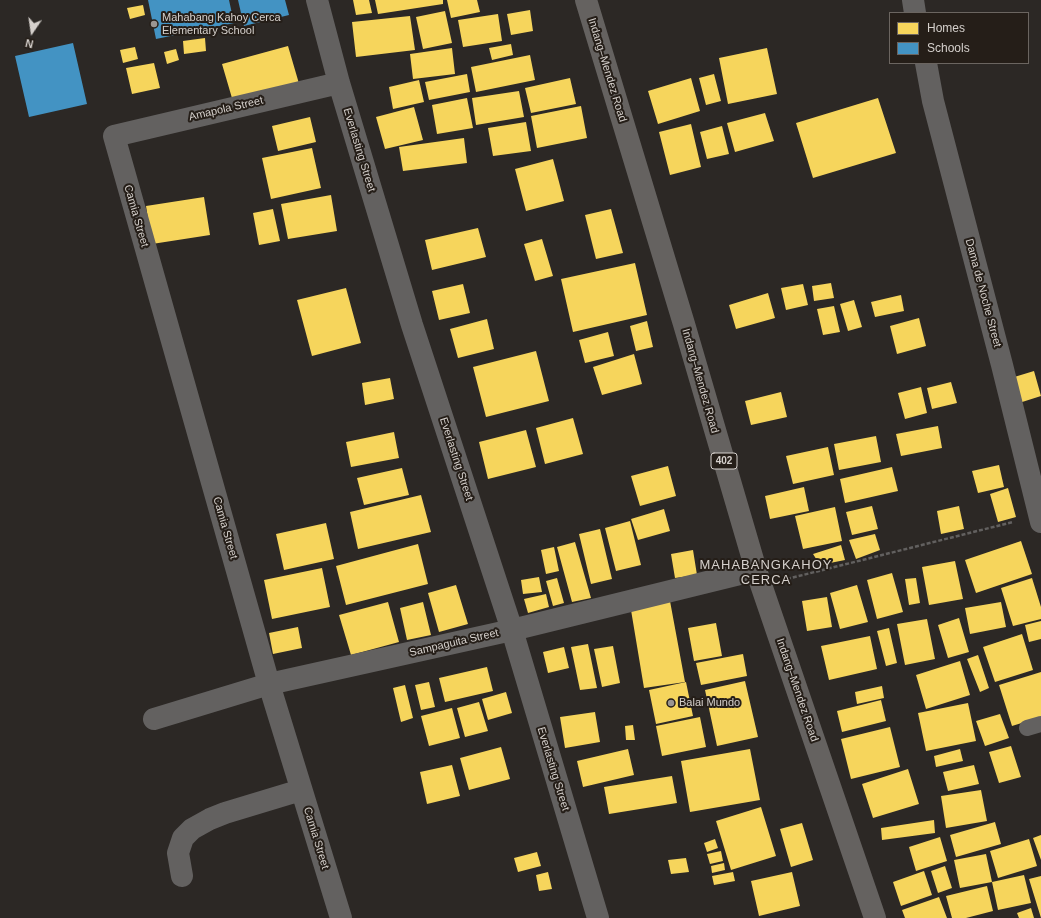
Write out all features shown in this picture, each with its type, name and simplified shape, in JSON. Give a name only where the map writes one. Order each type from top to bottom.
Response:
[{"type":"main road","name":"Indang–Mendez Road","points":[[586,0],[684,324],[758,578],[875,918]]},
{"type":"street","name":"Everlasting Street","points":[[317,0],[339,83],[412,325],[512,630],[598,918]]},
{"type":"street","points":[[913,0],[916,12]]},
{"type":"street","name":"Dama de Noche Street","points":[[926,64],[933,101],[1002,365],[1040,519]]},
{"type":"street","name":"Amapola Street","points":[[114,136],[339,83]]},
{"type":"street","name":"Camia Street","points":[[114,136],[269,684],[341,918]]},
{"type":"street","name":"Sampaguita Street","points":[[154,719],[269,684],[512,630],[758,578]]},
{"type":"street","points":[[182,876],[178,853],[183,838],[192,829],[225,813],[302,790]]},
{"type":"path","points":[[758,578],[1040,519]]},
{"type":"building: Homes","points":[[353,0],[369,0],[372,13],[356,15]]},
{"type":"building: Homes","points":[[375,0],[443,0],[443,4],[378,14]]},
{"type":"building: Homes","points":[[447,0],[477,0],[480,12],[451,18]]},
{"type":"building: Homes","points":[[143,5],[145,15],[130,19],[127,8]]},
{"type":"building: Homes","points":[[530,10],[533,31],[511,35],[507,14]]},
{"type":"building: Homes","points":[[445,11],[452,43],[423,49],[416,17]]},
{"type":"building: Homes","points":[[498,14],[502,41],[463,47],[458,20]]},
{"type":"building: Homes","points":[[410,16],[415,50],[356,57],[352,22]]},
{"type":"building: Homes","points":[[205,38],[206,51],[184,54],[183,41]]},
{"type":"building: Homes","points":[[511,44],[513,55],[492,60],[489,48]]},
{"type":"building: Homes","points":[[288,46],[300,87],[234,105],[222,64]]},
{"type":"building: Homes","points":[[135,47],[138,59],[123,63],[120,50]]},
{"type":"building: Homes","points":[[452,48],[455,74],[413,79],[410,54]]},
{"type":"building: Homes","points":[[767,48],[777,94],[728,104],[719,58]]},
{"type":"building: Homes","points":[[176,49],[179,60],[167,64],[164,52]]},
{"type":"building: Homes","points":[[530,55],[535,80],[476,92],[471,67]]},
{"type":"building: Homes","points":[[154,63],[160,88],[132,94],[126,68]]},
{"type":"building: Homes","points":[[467,74],[470,92],[429,100],[425,82]]},
{"type":"building: Homes","points":[[714,74],[721,101],[706,105],[699,78]]},
{"type":"building: Homes","points":[[570,78],[576,104],[531,113],[525,88]]},
{"type":"building: Homes","points":[[691,78],[700,111],[658,124],[648,91]]},
{"type":"building: Homes","points":[[419,80],[424,102],[393,109],[389,87]]},
{"type":"building: Homes","points":[[519,91],[524,117],[476,125],[472,98]]},
{"type":"building: Homes","points":[[467,98],[473,128],[437,134],[432,105]]},
{"type":"building: Homes","points":[[878,98],[896,153],[813,178],[796,123]]},
{"type":"building: Homes","points":[[581,106],[587,138],[537,148],[531,116]]},
{"type":"building: Homes","points":[[414,107],[423,140],[385,149],[376,117]]},
{"type":"building: Homes","points":[[765,113],[774,141],[735,152],[727,123]]},
{"type":"building: Homes","points":[[310,117],[316,142],[278,151],[272,126]]},
{"type":"building: Homes","points":[[526,122],[531,151],[493,156],[488,128]]},
{"type":"building: Homes","points":[[691,124],[701,167],[670,175],[659,132]]},
{"type":"building: Homes","points":[[722,126],[729,154],[707,159],[700,132]]},
{"type":"building: Homes","points":[[464,138],[467,163],[403,171],[399,147]]},
{"type":"building: Homes","points":[[312,148],[321,188],[271,199],[262,158]]},
{"type":"building: Homes","points":[[553,159],[564,201],[526,211],[515,169]]},
{"type":"building: Homes","points":[[331,195],[337,231],[288,239],[281,204]]},
{"type":"building: Homes","points":[[204,197],[210,235],[152,244],[146,206]]},
{"type":"building: Homes","points":[[273,209],[280,241],[259,245],[253,213]]},
{"type":"building: Homes","points":[[611,209],[623,253],[596,259],[585,215]]},
{"type":"building: Homes","points":[[478,228],[486,257],[432,270],[425,240]]},
{"type":"building: Homes","points":[[542,239],[553,276],[535,281],[524,244]]},
{"type":"building: Homes","points":[[635,263],[647,315],[573,332],[561,279]]},
{"type":"building: Homes","points":[[831,283],[834,298],[814,301],[812,286]]},
{"type":"building: Homes","points":[[463,284],[470,313],[439,320],[432,291]]},
{"type":"building: Homes","points":[[803,284],[808,305],[786,310],[781,288]]},
{"type":"building: Homes","points":[[346,288],[361,343],[312,356],[297,300]]},
{"type":"building: Homes","points":[[768,293],[775,318],[736,329],[729,305]]},
{"type":"building: Homes","points":[[901,295],[904,311],[875,317],[871,302]]},
{"type":"building: Homes","points":[[854,300],[862,327],[848,331],[840,304]]},
{"type":"building: Homes","points":[[834,306],[840,332],[823,335],[817,309]]},
{"type":"building: Homes","points":[[919,318],[926,346],[897,354],[890,326]]},
{"type":"building: Homes","points":[[487,319],[494,349],[458,358],[450,329]]},
{"type":"building: Homes","points":[[647,321],[653,347],[636,351],[630,326]]},
{"type":"building: Homes","points":[[608,332],[614,356],[585,363],[579,340]]},
{"type":"building: Homes","points":[[536,351],[549,401],[486,417],[473,367]]},
{"type":"building: Homes","points":[[634,354],[642,384],[602,395],[593,367]]},
{"type":"building: Homes","points":[[1034,371],[1041,396],[1019,403],[1011,378]]},
{"type":"building: Homes","points":[[390,378],[394,399],[365,405],[362,383]]},
{"type":"building: Homes","points":[[951,382],[957,403],[932,409],[927,388]]},
{"type":"building: Homes","points":[[921,387],[927,413],[905,419],[898,393]]},
{"type":"building: Homes","points":[[781,392],[787,417],[751,425],[745,401]]},
{"type":"building: Homes","points":[[573,418],[583,454],[545,464],[536,428]]},
{"type":"building: Homes","points":[[938,426],[942,448],[901,456],[896,434]]},
{"type":"building: Homes","points":[[526,430],[536,467],[488,479],[479,442]]},
{"type":"building: Homes","points":[[394,432],[399,458],[351,467],[346,442]]},
{"type":"building: Homes","points":[[876,436],[881,462],[839,470],[834,444]]},
{"type":"building: Homes","points":[[828,447],[834,475],[793,484],[786,456]]},
{"type":"building: Homes","points":[[999,465],[1004,487],[978,493],[972,471]]},
{"type":"building: Homes","points":[[668,466],[676,496],[640,506],[631,476]]},
{"type":"building: Homes","points":[[892,467],[898,491],[845,503],[840,479]]},
{"type":"building: Homes","points":[[402,468],[409,495],[364,505],[357,478]]},
{"type":"building: Homes","points":[[804,487],[809,511],[770,519],[765,496]]},
{"type":"building: Homes","points":[[1008,488],[1016,517],[998,522],[990,494]]},
{"type":"building: Homes","points":[[421,495],[431,532],[358,549],[350,512]]},
{"type":"building: Homes","points":[[872,506],[878,529],[852,535],[846,512]]},
{"type":"building: Homes","points":[[959,506],[964,529],[941,534],[937,511]]},
{"type":"building: Homes","points":[[835,507],[842,541],[803,549],[795,516]]},
{"type":"building: Homes","points":[[664,509],[670,531],[638,540],[631,519]]},
{"type":"building: Homes","points":[[630,521],[641,565],[616,571],[605,528]]},
{"type":"building: Homes","points":[[326,523],[334,559],[284,570],[276,534]]},
{"type":"building: Homes","points":[[600,529],[612,579],[591,584],[579,534]]},
{"type":"building: Homes","points":[[875,534],[880,550],[856,559],[849,540]]},
{"type":"building: Homes","points":[[1021,541],[1032,574],[976,593],[965,560]]},
{"type":"building: Homes","points":[[575,542],[591,598],[572,602],[557,547]]},
{"type":"building: Homes","points":[[418,544],[428,584],[346,605],[336,566]]},
{"type":"building: Homes","points":[[841,545],[845,560],[820,565],[813,554]]},
{"type":"building: Homes","points":[[554,547],[559,571],[546,574],[541,550]]},
{"type":"building: Homes","points":[[693,550],[697,575],[675,578],[671,554]]},
{"type":"building: Homes","points":[[955,561],[963,599],[929,605],[922,567]]},
{"type":"building: Homes","points":[[322,568],[330,607],[272,619],[264,580]]},
{"type":"building: Homes","points":[[892,573],[903,612],[877,619],[867,580]]},
{"type":"building: Homes","points":[[539,577],[542,592],[523,594],[521,580]]},
{"type":"building: Homes","points":[[557,578],[564,603],[553,606],[546,581]]},
{"type":"building: Homes","points":[[916,578],[920,603],[909,605],[905,579]]},
{"type":"building: Homes","points":[[1032,578],[1041,607],[1041,619],[1013,626],[1001,588]]},
{"type":"building: Homes","points":[[456,585],[468,624],[439,632],[428,593]]},
{"type":"building: Homes","points":[[857,585],[868,622],[840,629],[830,593]]},
{"type":"building: Homes","points":[[546,594],[549,607],[528,613],[524,599]]},
{"type":"building: Homes","points":[[827,597],[832,627],[807,631],[802,601]]},
{"type":"building: Homes","points":[[670,601],[685,682],[644,688],[631,610]]},
{"type":"building: Homes","points":[[388,602],[399,642],[351,655],[339,615]]},
{"type":"building: Homes","points":[[423,602],[431,635],[407,640],[400,608]]},
{"type":"building: Homes","points":[[1001,602],[1006,627],[970,634],[965,608]]},
{"type":"building: Homes","points":[[959,618],[969,652],[948,658],[938,625]]},
{"type":"building: Homes","points":[[927,619],[935,659],[905,665],[897,624]]},
{"type":"building: Homes","points":[[1041,621],[1041,639],[1029,642],[1025,625]]},
{"type":"building: Homes","points":[[716,623],[722,656],[694,661],[688,628]]},
{"type":"building: Homes","points":[[298,627],[302,648],[273,654],[269,633]]},
{"type":"building: Homes","points":[[889,628],[897,663],[886,666],[877,631]]},
{"type":"building: Homes","points":[[1022,634],[1033,670],[995,682],[983,647]]},
{"type":"building: Homes","points":[[870,636],[877,669],[829,680],[821,646]]},
{"type":"building: Homes","points":[[588,644],[597,688],[580,690],[571,647]]},
{"type":"building: Homes","points":[[613,646],[620,683],[602,687],[594,649]]},
{"type":"building: Homes","points":[[564,647],[569,668],[548,673],[543,652]]},
{"type":"building: Homes","points":[[743,654],[747,676],[701,685],[696,663]]},
{"type":"building: Homes","points":[[978,655],[989,688],[980,692],[967,659]]},
{"type":"building: Homes","points":[[960,661],[970,695],[926,709],[916,675]]},
{"type":"building: Homes","points":[[487,667],[493,691],[445,702],[439,678]]},
{"type":"building: Homes","points":[[1041,672],[1041,717],[1012,726],[999,685]]},
{"type":"building: Homes","points":[[745,681],[758,737],[717,746],[705,690]]},
{"type":"building: Homes","points":[[429,682],[435,707],[421,710],[415,685]]},
{"type":"building: Homes","name":"Balai Mundo","points":[[686,682],[693,716],[656,724],[649,690]]},
{"type":"building: Homes","points":[[405,685],[413,718],[401,722],[393,688]]},
{"type":"building: Homes","points":[[882,686],[884,698],[857,704],[855,692]]},
{"type":"building: Homes","points":[[506,692],[512,713],[488,720],[482,699]]},
{"type":"building: Homes","points":[[881,700],[886,721],[842,732],[837,711]]},
{"type":"building: Homes","points":[[479,702],[488,731],[465,737],[457,708]]},
{"type":"building: Homes","points":[[968,703],[976,741],[926,751],[918,713]]},
{"type":"building: Homes","points":[[452,708],[460,738],[429,746],[421,716]]},
{"type":"building: Homes","points":[[595,712],[600,742],[565,748],[560,717]]},
{"type":"building: Homes","points":[[1000,714],[1009,738],[985,746],[976,721]]},
{"type":"building: Homes","points":[[700,717],[706,747],[662,756],[656,726]]},
{"type":"building: Homes","points":[[633,725],[635,740],[626,740],[625,726]]},
{"type":"building: Homes","points":[[890,727],[900,767],[851,779],[841,739]]},
{"type":"building: Homes","points":[[1011,746],[1021,777],[999,783],[989,752]]},
{"type":"building: Homes","points":[[501,747],[510,779],[469,790],[460,758]]},
{"type":"building: Homes","points":[[628,749],[634,775],[583,787],[577,761]]},
{"type":"building: Homes","points":[[750,749],[760,800],[690,812],[681,761]]},
{"type":"building: Homes","points":[[960,749],[963,761],[936,767],[934,756]]},
{"type":"building: Homes","points":[[452,765],[460,796],[427,804],[420,772]]},
{"type":"building: Homes","points":[[974,765],[979,784],[948,791],[943,772]]},
{"type":"building: Homes","points":[[908,769],[919,804],[873,818],[862,784]]},
{"type":"building: Homes","points":[[672,776],[677,803],[609,814],[604,787]]},
{"type":"building: Homes","points":[[981,790],[987,821],[946,828],[941,796]]},
{"type":"building: Homes","points":[[761,807],[776,856],[731,870],[716,821]]},
{"type":"building: Homes","points":[[934,820],[935,833],[882,840],[881,828]]},
{"type":"building: Homes","points":[[995,822],[1001,844],[956,857],[950,835]]},
{"type":"building: Homes","points":[[802,823],[813,860],[791,867],[780,829]]},
{"type":"building: Homes","points":[[1041,835],[1041,860],[1033,838]]},
{"type":"building: Homes","points":[[940,837],[947,861],[916,871],[909,847]]},
{"type":"building: Homes","points":[[715,839],[718,848],[707,852],[704,843]]},
{"type":"building: Homes","points":[[1029,839],[1037,866],[998,878],[990,851]]},
{"type":"building: Homes","points":[[721,851],[723,861],[710,864],[707,854]]},
{"type":"building: Homes","points":[[537,852],[541,866],[518,872],[514,858]]},
{"type":"building: Homes","points":[[986,854],[992,882],[960,888],[954,860]]},
{"type":"building: Homes","points":[[686,858],[689,872],[671,874],[668,860]]},
{"type":"building: Homes","points":[[724,863],[725,870],[712,873],[711,866]]},
{"type":"building: Homes","points":[[945,866],[952,888],[938,893],[931,871]]},
{"type":"building: Homes","points":[[924,871],[932,895],[901,906],[893,882]]},
{"type":"building: Homes","points":[[548,872],[552,889],[539,891],[536,875]]},
{"type":"building: Homes","points":[[733,872],[735,881],[714,885],[712,876]]},
{"type":"building: Homes","points":[[792,872],[800,906],[759,916],[751,881]]},
{"type":"building: Homes","points":[[1024,875],[1031,903],[998,910],[992,882]]},
{"type":"building: Homes","points":[[1041,876],[1041,918],[1029,879]]},
{"type":"building: Homes","points":[[987,886],[993,911],[966,918],[952,918],[946,896]]},
{"type":"building: Homes","points":[[939,897],[947,918],[905,918],[902,910]]},
{"type":"building: Homes","points":[[1031,908],[1034,918],[1019,918],[1017,913]]},
{"type":"building: Schools","points":[[148,0],[229,0],[234,23],[156,39]]},
{"type":"building: Schools","points":[[238,0],[285,0],[289,15],[244,26]]},
{"type":"building: Schools","points":[[73,43],[87,104],[29,117],[15,56]]},
{"type":"place","name":"Mahabang Kahoy Cerca Elementary School","points":[[154,24]]},
{"type":"place","name":"Balai Mundo","points":[[671,703]]},
{"type":"district","name":"MAHABANGKAHOY CERCA","points":[[766,572]]}]
